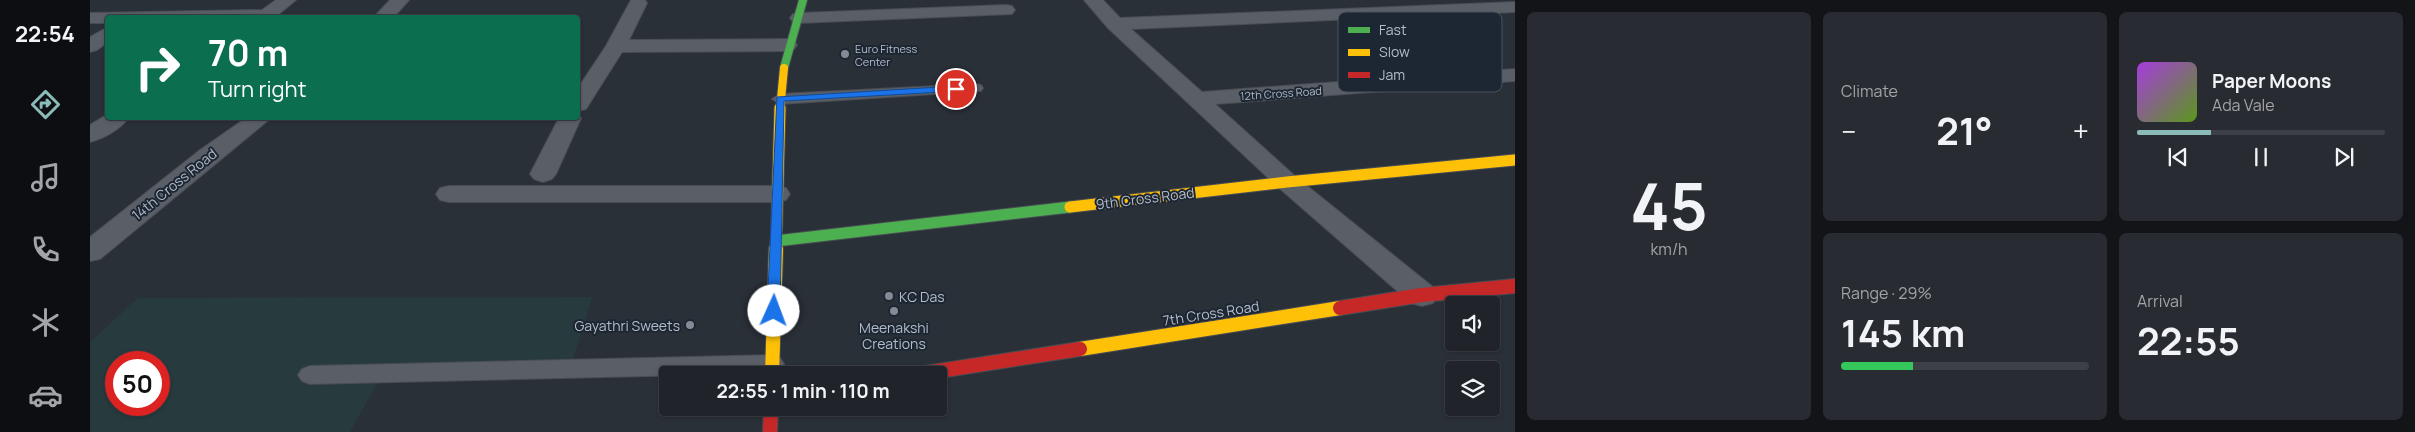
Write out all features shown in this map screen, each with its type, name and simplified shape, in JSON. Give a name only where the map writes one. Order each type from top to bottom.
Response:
[{"type":"street","points":[[133,15],[158,0]]},
{"type":"street","points":[[265,15],[287,0]]},
{"type":"street","points":[[385,15],[400,0]]},
{"type":"street","points":[[1093,0],[1115,24],[1287,182],[1422,295]]},
{"type":"street","points":[[1472,0],[1498,12]]},
{"type":"street","points":[[580,101],[616,46],[638,3]]},
{"type":"street","points":[[1396,12],[1515,7]]},
{"type":"street","points":[[772,366],[780,99],[787,45],[801,9],[1006,10]]},
{"type":"street","points":[[1115,24],[1338,14]]},
{"type":"street","points":[[1502,14],[1515,20]]},
{"type":"street","points":[[90,18],[105,18]]},
{"type":"street","points":[[90,46],[105,36]]},
{"type":"street","points":[[616,46],[787,45]]},
{"type":"street","points":[[90,50],[105,50]]},
{"type":"street","name":"12th Cross Road","points":[[1502,76],[1515,75]]},
{"type":"street","name":"12th Cross Road","points":[[1197,99],[1338,88]]},
{"type":"street","points":[[90,111],[105,112]]},
{"type":"street","points":[[90,135],[114,120]]},
{"type":"street","name":"14th Cross Road","points":[[90,252],[209,155],[257,120]]},
{"type":"street","points":[[543,174],[569,120]]},
{"type":"street","name":"9th Cross Road","points":[[776,241],[1287,182],[1515,160]]},
{"type":"street","points":[[448,194],[776,194]]},
{"type":"street","name":"7th Cross Road","points":[[947,370],[1422,295],[1515,286]]},
{"type":"street","points":[[770,432],[771,416]]},
{"type":"lane","points":[[780,99],[976,88]]},
{"type":"lane","points":[[310,375],[659,371]]},
{"type":"green space","points":[[592,297],[572,363],[386,368],[350,432],[90,432],[90,342],[138,298]]},
{"type":"traffic: fast","points":[[784,68],[803,0]]},
{"type":"traffic: fast","points":[[776,241],[1070,207]]},
{"type":"traffic: slow","points":[[772,366],[780,99],[784,68]]},
{"type":"traffic: slow","points":[[1070,207],[1287,182],[1515,160]]},
{"type":"traffic: slow","points":[[1080,349],[1340,308]]},
{"type":"traffic: jam","points":[[1340,308],[1422,295],[1515,286]]},
{"type":"traffic: jam","points":[[947,370],[1080,349]]},
{"type":"traffic: jam","points":[[770,432],[771,416]]},
{"type":"place","name":"Euro Fitness Center","points":[[845,54]]},
{"type":"place","name":"KC Das","points":[[889,296]]},
{"type":"place","name":"Meenakshi Creations","points":[[894,311]]},
{"type":"place","name":"Gayathri Sweets","points":[[690,325]]},
{"type":"route","points":[[774,311],[780,99],[956,89]]}]
